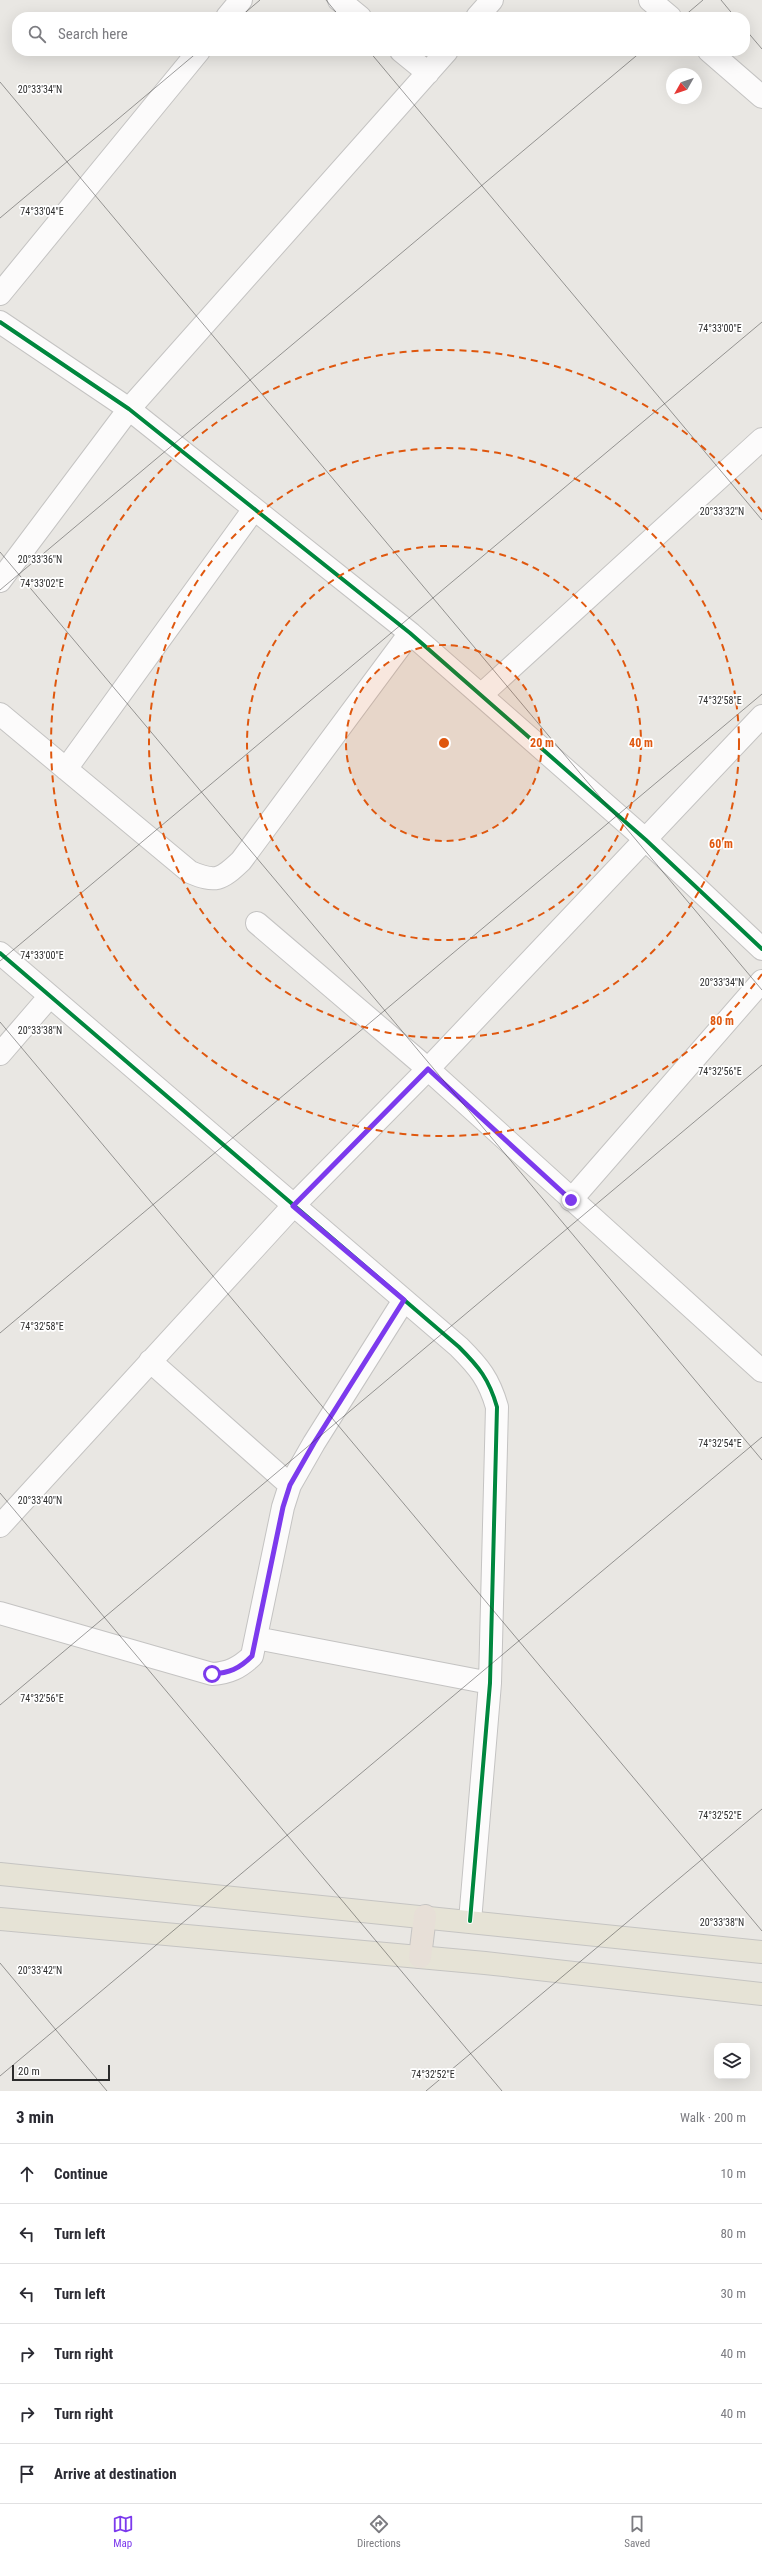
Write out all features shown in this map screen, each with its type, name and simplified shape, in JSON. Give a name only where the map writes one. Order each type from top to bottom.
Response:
[{"type":"highway","points":[[420,1957],[425,1916]]},
{"type":"main road","points":[[0,1874],[425,1916],[762,1952]]},
{"type":"main road","points":[[0,1919],[420,1957],[762,1994]]},
{"type":"street","points":[[231,12],[241,0]]},
{"type":"street","points":[[339,0],[354,12]]},
{"type":"street","points":[[481,12],[492,0]]},
{"type":"street","points":[[650,0],[664,12]]},
{"type":"street","points":[[0,294],[195,56]]},
{"type":"street","points":[[407,56],[428,73]]},
{"type":"street","points":[[0,581],[130,409],[443,56]]},
{"type":"street","points":[[715,56],[762,97]]},
{"type":"street","points":[[0,322],[130,409],[410,634],[646,840],[762,949]]},
{"type":"street","points":[[481,695],[762,439]]},
{"type":"street","points":[[66,769],[254,509]]},
{"type":"street","points":[[0,714],[190,872],[208,880],[226,875],[241,861],[410,634]]},
{"type":"street","points":[[0,1526],[293,1206],[428,1069],[762,716]]},
{"type":"street","points":[[257,923],[428,1069],[571,1200],[762,1371]]},
{"type":"street","points":[[0,953],[404,1300],[477,1365],[490,1384],[497,1407],[490,1682],[470,1921]]},
{"type":"street","points":[[571,1200],[762,981]]},
{"type":"street","points":[[0,1054],[50,996]]},
{"type":"street","points":[[0,1613],[212,1674],[230,1672],[242,1665],[252,1656],[283,1507],[290,1485],[314,1443],[404,1300]]},
{"type":"street","points":[[150,1362],[290,1485]]},
{"type":"street","points":[[256,1638],[490,1682]]},
{"type":"cycle path","points":[[0,322],[129,409],[410,633],[646,840],[762,949]]},
{"type":"cycle path","points":[[0,953],[459,1347],[478,1367],[487,1381],[497,1407],[490,1683],[470,1921]]},
{"type":"route","points":[[212,1674],[230,1672],[242,1665],[252,1656],[283,1507],[290,1485],[314,1443],[404,1300],[293,1206],[428,1069],[571,1200]]}]
